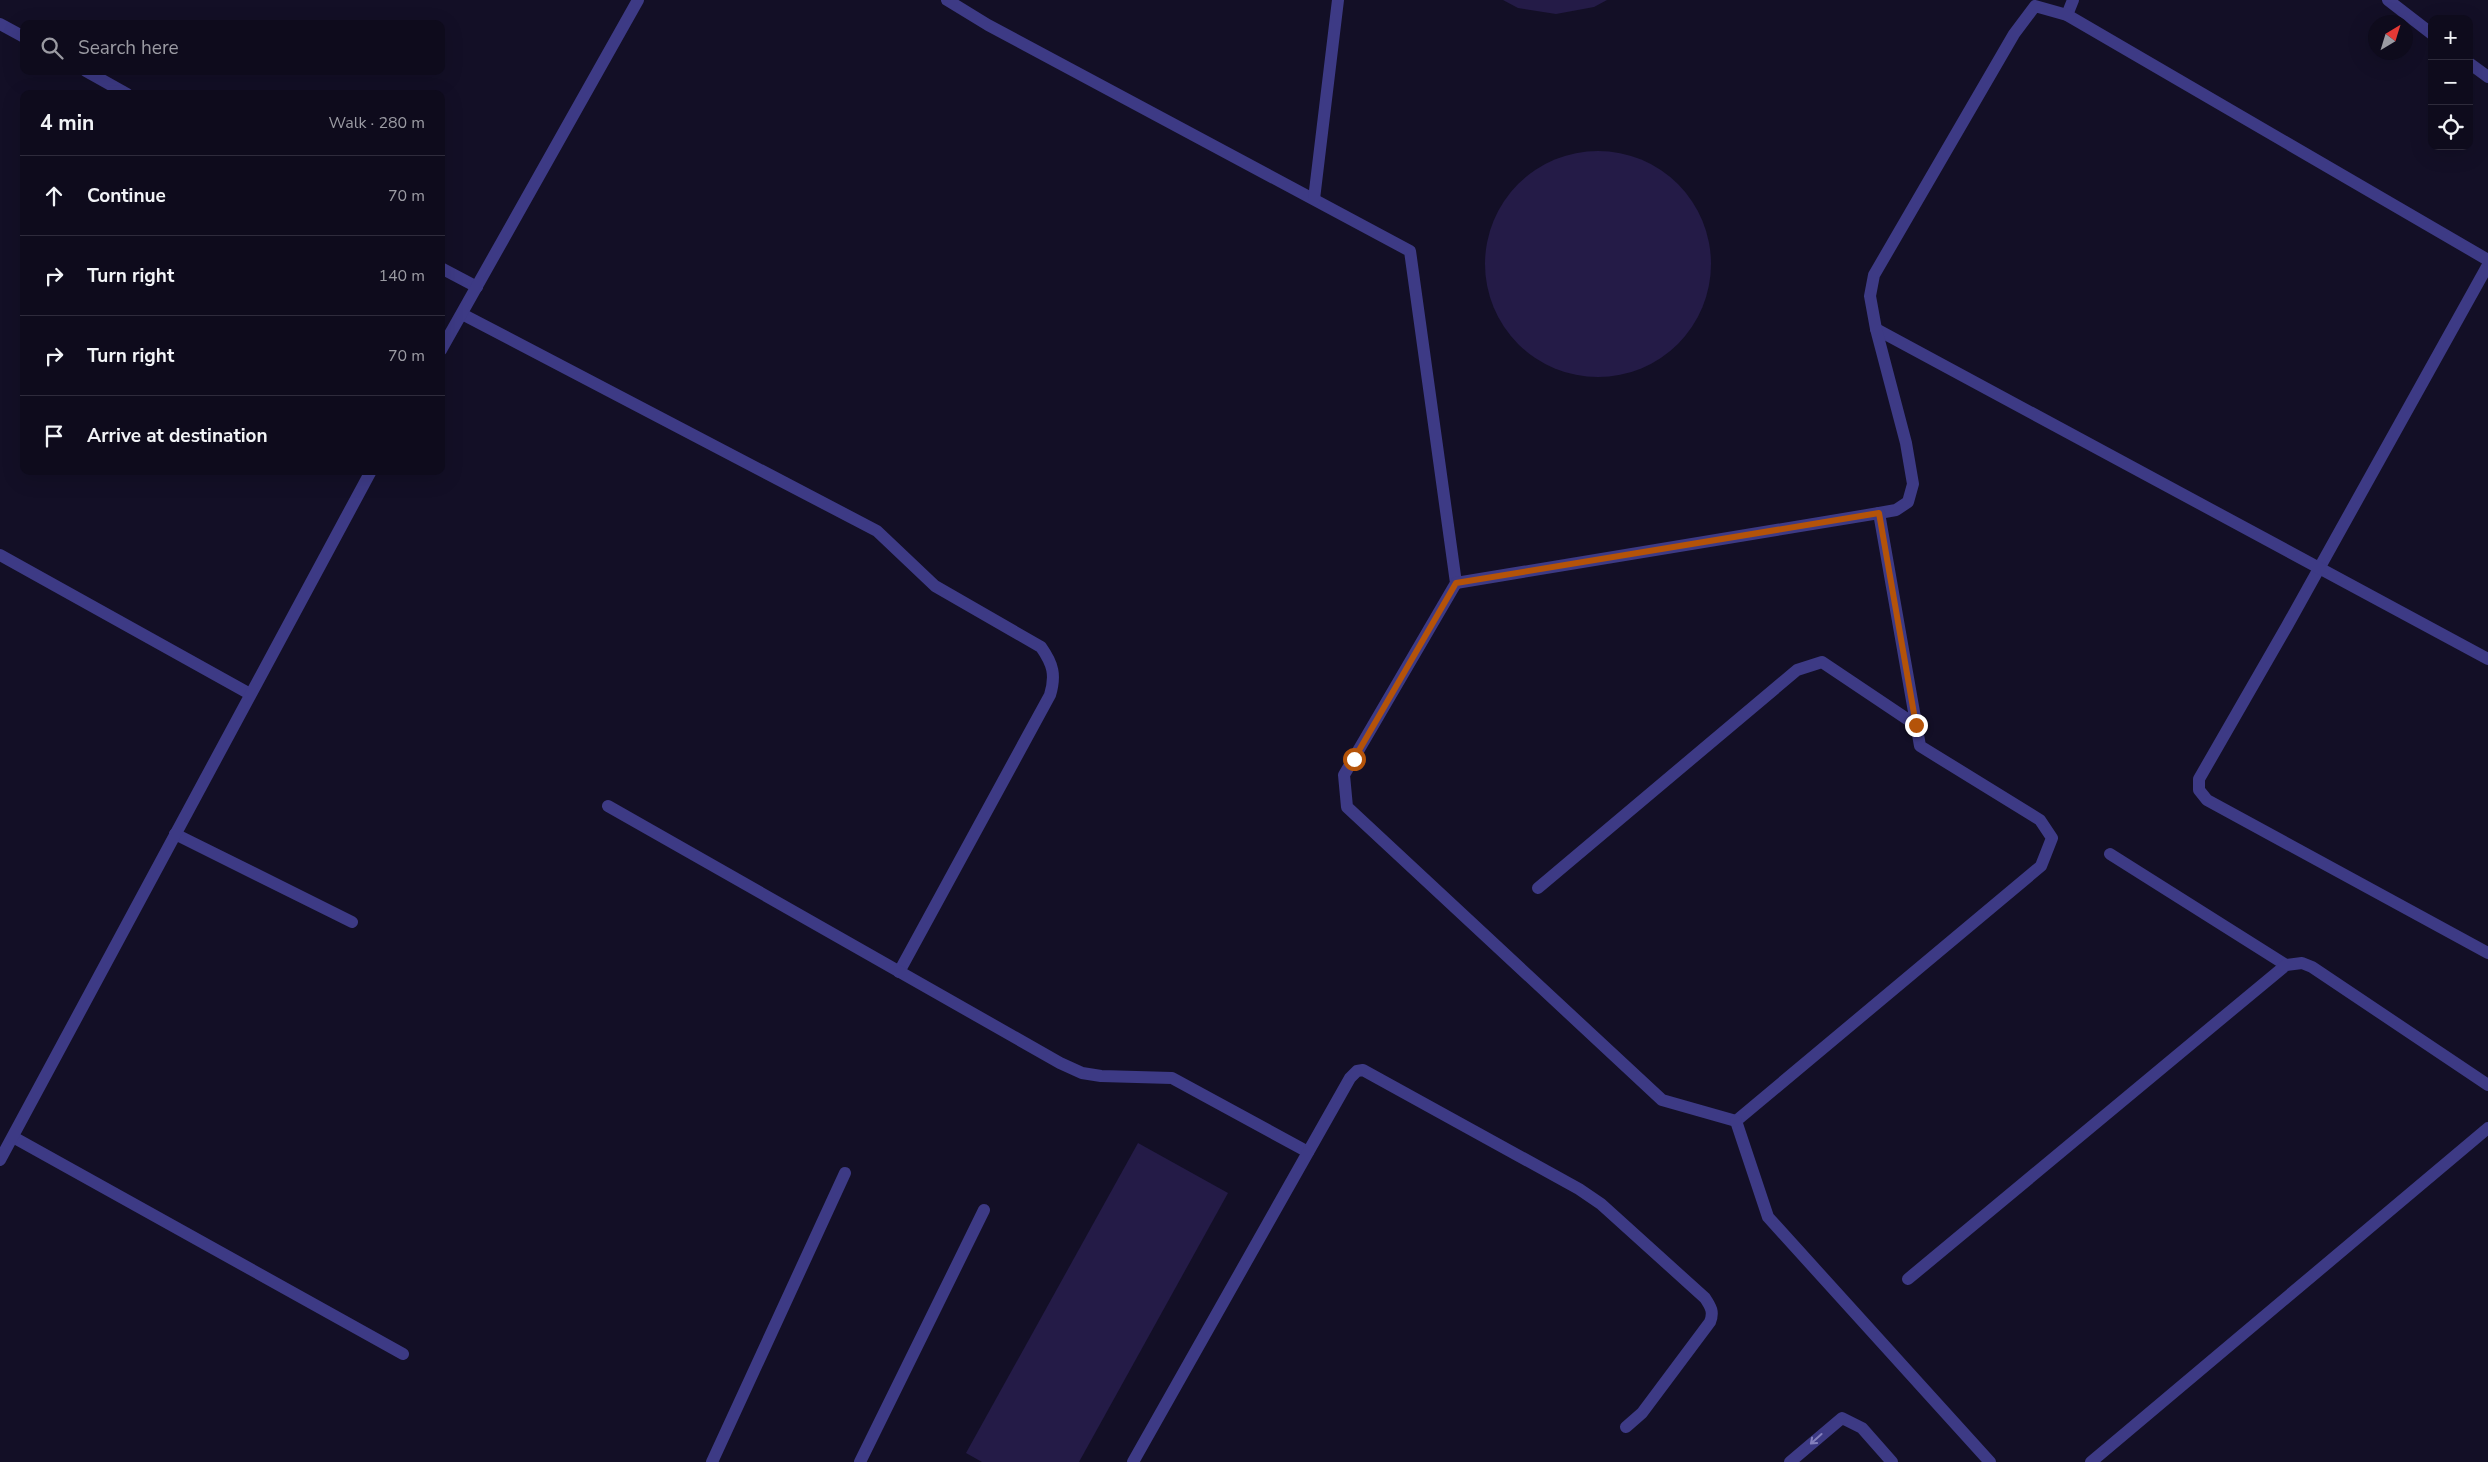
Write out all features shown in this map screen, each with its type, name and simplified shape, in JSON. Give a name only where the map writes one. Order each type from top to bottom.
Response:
[{"type":"lane","points":[[445,343],[638,0]]},
{"type":"lane","points":[[947,0],[988,25],[1410,251],[1456,583],[1344,775],[1347,807],[1662,1100],[1736,1121]]},
{"type":"lane","points":[[1314,199],[1338,0]]},
{"type":"lane","points":[[2068,15],[2073,0]]},
{"type":"lane","points":[[2388,0],[2428,31]]},
{"type":"lane","points":[[1456,583],[1896,510],[1908,502],[1913,484],[1906,443],[1876,329],[1870,296],[1874,274],[2014,34],[2030,3],[2068,15],[2488,260]]},
{"type":"lane","points":[[0,24],[20,35]]},
{"type":"lane","points":[[2473,66],[2488,77]]},
{"type":"lane","points":[[93,75],[120,90]]},
{"type":"lane","points":[[2488,265],[2319,568],[2198,779],[2199,790],[2207,800],[2488,953]]},
{"type":"lane","points":[[445,270],[477,287]]},
{"type":"lane","points":[[462,314],[877,531],[935,586],[1041,647],[1048,657],[1055,671],[1050,695],[899,972]]},
{"type":"lane","points":[[1876,329],[2488,659]]},
{"type":"lane","points":[[0,1160],[369,475]]},
{"type":"lane","points":[[1736,1121],[2041,866],[2052,838],[2040,820],[1920,746],[1879,513]]},
{"type":"lane","points":[[0,555],[250,694]]},
{"type":"lane","points":[[1538,888],[1797,670],[1822,662],[1916,725]]},
{"type":"lane","points":[[608,806],[899,972],[1082,1073],[1101,1076],[1172,1078],[1308,1152]]},
{"type":"lane","points":[[175,834],[352,922]]},
{"type":"lane","points":[[2110,854],[2286,965]]},
{"type":"lane","points":[[1908,1279],[2286,965],[2302,963],[2312,967],[2488,1085]]},
{"type":"lane","points":[[1133,1462],[1350,1078],[1356,1071],[1363,1070],[1571,1185],[1601,1204],[1705,1298],[1711,1307],[1713,1315],[1710,1322],[1642,1413],[1626,1426]]},
{"type":"lane","points":[[1736,1121],[1768,1217],[1990,1462]]},
{"type":"lane","points":[[2091,1462],[2488,1128]]},
{"type":"lane","points":[[13,1137],[403,1354]]},
{"type":"lane","points":[[712,1462],[845,1173]]},
{"type":"lane","points":[[860,1462],[984,1210]]},
{"type":"lane","points":[[1790,1462],[1842,1418],[1862,1428],[1892,1462]]},
{"type":"building","points":[[1503,0],[1607,0],[1594,7],[1556,14],[1518,8]]},
{"type":"building","points":[[1598,151],[1631,156],[1641,160],[1661,170],[1678,184],[1692,201],[1702,221],[1706,231],[1711,264],[1706,297],[1702,307],[1692,327],[1678,344],[1661,358],[1641,368],[1631,372],[1598,377],[1565,372],[1555,368],[1535,358],[1518,344],[1504,327],[1494,307],[1490,297],[1485,264],[1490,231],[1494,221],[1504,201],[1518,184],[1535,170],[1555,160],[1565,156]]},
{"type":"building","points":[[1138,1143],[1228,1193],[1079,1462],[982,1462],[966,1453]]},
{"type":"route","points":[[1354,759],[1456,583],[1879,513],[1916,725]]}]
